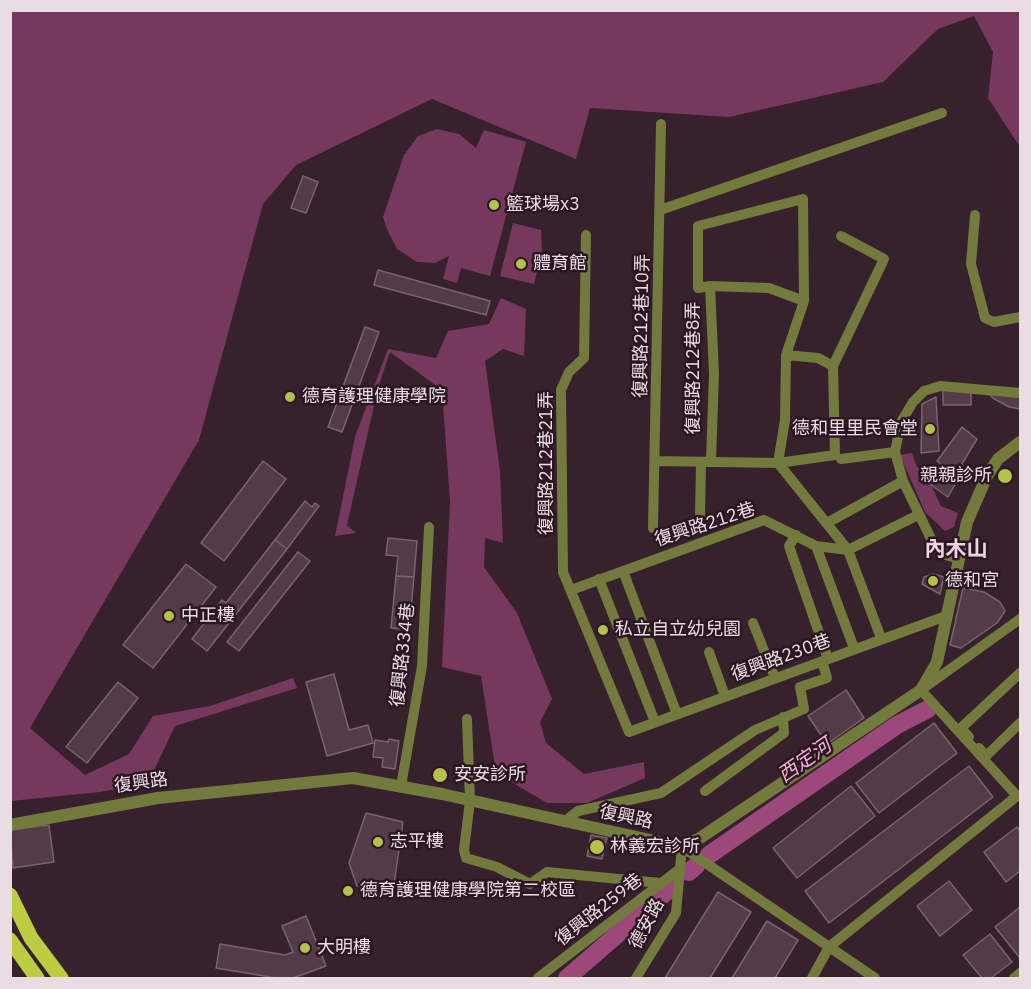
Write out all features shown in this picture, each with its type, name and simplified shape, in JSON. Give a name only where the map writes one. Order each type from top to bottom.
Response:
[{"type":"main road","points":[[10,895],[31,938],[61,978]]},
{"type":"main road","points":[[12,942],[38,978]]},
{"type":"street","points":[[660,210],[942,113]]},
{"type":"street","name":"復興路212巷10弄","points":[[653,528],[661,124]]},
{"type":"street","name":"復興路212巷8弄","points":[[700,515],[714,374],[710,286],[698,288],[698,226],[803,199],[804,301]]},
{"type":"street","points":[[975,215],[971,264],[985,318],[994,322],[1020,317]]},
{"type":"street","name":"復興路212巷21弄","points":[[586,235],[584,358],[568,372],[561,390],[563,572],[629,732]]},
{"type":"street","points":[[656,461],[778,464],[835,455],[833,366],[884,260],[841,236]]},
{"type":"street","points":[[710,286],[769,288],[804,301],[786,355],[785,420],[778,464],[849,550],[881,638]]},
{"type":"street","points":[[786,355],[818,358],[833,366]]},
{"type":"street","points":[[959,560],[946,555],[934,545],[903,481],[895,452],[901,422],[913,402],[924,391],[946,385],[1020,393]]},
{"type":"street","points":[[921,690],[937,662],[967,522],[987,476],[998,459],[1020,441]]},
{"type":"street","points":[[841,459],[895,452]]},
{"type":"street","points":[[827,523],[903,481]]},
{"type":"street","points":[[849,550],[918,515]]},
{"type":"street","name":"復興路212巷","points":[[571,590],[764,520],[816,546],[849,550]]},
{"type":"street","name":"復興路334巷","points":[[400,786],[423,666],[429,527]]},
{"type":"street","points":[[564,822],[578,811],[661,793],[755,730],[804,709],[800,687],[827,678],[825,660],[789,546],[796,535]]},
{"type":"street","points":[[816,546],[854,648]]},
{"type":"street","points":[[623,571],[677,714]]},
{"type":"street","points":[[599,579],[655,722]]},
{"type":"street","name":"復興路230巷","points":[[629,732],[946,616]]},
{"type":"street","points":[[875,978],[682,847],[700,838],[951,671],[1020,619]]},
{"type":"street","points":[[753,623],[775,678]]},
{"type":"street","points":[[709,652],[725,696]]},
{"type":"street","points":[[937,662],[951,671]]},
{"type":"street","points":[[1020,673],[961,728],[986,756],[1020,723]]},
{"type":"street","points":[[812,978],[830,947],[1017,796],[921,690]]},
{"type":"street","points":[[705,791],[784,733],[783,717]]},
{"type":"street","points":[[467,719],[470,801],[464,850],[466,858],[497,867],[530,884],[547,872],[660,883]]},
{"type":"street","name":"復興路","points":[[10,825],[158,798],[353,778],[400,786],[682,847]]},
{"type":"street","name":"德安路","points":[[636,978],[676,912],[682,847]]},
{"type":"street","name":"復興路259巷","points":[[538,978],[681,868]]},
{"type":"street","points":[[1014,978],[1020,973]]},
{"type":"shaded area","points":[[11,10],[1020,11],[1020,147],[988,98],[993,52],[974,16],[938,29],[883,82],[729,117],[590,108],[576,159],[432,99],[296,165],[263,204],[199,440],[30,728],[85,775],[129,754],[153,716],[210,706],[293,678],[297,688],[175,726],[148,783],[100,792],[11,801]]},
{"type":"shaded area","points":[[437,129],[459,134],[476,148],[484,130],[526,142],[490,276],[461,268],[457,283],[443,279],[449,256],[435,263],[417,262],[397,249],[387,229],[383,217],[404,155],[418,136]]},
{"type":"shaded area","name":"體育館","points":[[513,223],[541,230],[542,252],[534,284],[500,276]]},
{"type":"shaded area","points":[[501,298],[526,309],[524,356],[503,349],[485,361],[500,471],[503,543],[485,538],[484,567],[517,613],[552,699],[540,722],[546,743],[584,774],[644,762],[645,778],[587,803],[547,803],[496,773],[481,676],[442,667],[450,502],[442,390],[390,352],[378,388],[347,525],[356,533],[335,536],[355,437],[388,349],[436,358],[448,331],[489,324]]},
{"type":"shaded area","points":[[912,453],[917,467],[939,473],[931,485],[941,506],[958,513],[954,527],[945,531],[925,512],[900,455]]},
{"type":"building","points":[[303,176],[318,182],[306,213],[291,208]]},
{"type":"building","points":[[378,270],[490,301],[486,315],[374,285]]},
{"type":"building","points":[[365,327],[379,332],[342,432],[328,427]]},
{"type":"building","points":[[943,389],[971,390],[971,405],[943,405]]},
{"type":"building","points":[[985,390],[1020,395],[1020,409],[1009,407],[993,398]]},
{"type":"building","name":"德和里里民會堂","points":[[936,397],[939,451],[921,453],[922,404]]},
{"type":"building","points":[[962,427],[977,439],[960,467],[961,474],[948,497],[931,485],[944,467],[937,461]]},
{"type":"building","points":[[263,461],[286,479],[224,561],[201,543]]},
{"type":"building","points":[[305,501],[312,507],[315,503],[319,506],[287,549],[275,540]]},
{"type":"building","points":[[388,538],[417,541],[414,577],[396,576],[398,556],[386,555]]},
{"type":"building","points":[[275,540],[287,549],[207,651],[192,639],[222,600],[226,603]]},
{"type":"building","points":[[298,552],[310,561],[239,651],[227,642]]},
{"type":"building","name":"中正樓","points":[[186,564],[216,587],[153,668],[123,645]]},
{"type":"building","name":"德和宮","points":[[933,574],[944,577],[940,594],[922,584],[924,577]]},
{"type":"building","points":[[396,576],[414,577],[409,630],[391,628]]},
{"type":"building","points":[[963,588],[984,592],[1000,602],[1005,611],[997,623],[961,648],[950,645]]},
{"type":"building","points":[[334,674],[349,730],[368,725],[373,743],[327,756],[306,682]]},
{"type":"building","points":[[118,682],[138,698],[87,763],[66,747]]},
{"type":"building","points":[[846,690],[864,718],[827,744],[808,716]]},
{"type":"building","points":[[934,723],[957,753],[879,813],[856,783]]},
{"type":"building","points":[[389,739],[399,741],[395,769],[382,767],[383,758],[373,757],[375,740],[388,742]]},
{"type":"building","points":[[969,766],[993,797],[829,923],[805,891]]},
{"type":"building","points":[[851,786],[875,816],[797,878],[773,848]]},
{"type":"building","name":"志平樓","points":[[366,813],[403,822],[393,891],[357,886],[349,863]]},
{"type":"building","points":[[49,825],[54,862],[13,868],[10,830]]},
{"type":"building","points":[[1017,827],[1020,832],[1020,871],[1006,882],[984,852]]},
{"type":"building","name":"林義宏診所","points":[[591,835],[607,838],[602,859],[587,856]]},
{"type":"building","points":[[949,881],[972,910],[940,936],[917,906]]},
{"type":"building","points":[[718,892],[751,912],[710,978],[665,978]]},
{"type":"building","points":[[1020,907],[1020,958],[995,927]]},
{"type":"building","name":"大明樓","points":[[306,916],[326,966],[293,978],[276,978],[216,968],[220,944],[285,955],[293,952],[282,926]]},
{"type":"building","points":[[767,921],[798,940],[775,978],[732,978]]},
{"type":"building","points":[[990,934],[1012,962],[991,978],[982,978],[963,955]]},
{"type":"waterway","name":"西定河","points":[[709,855],[897,725],[928,709]]},
{"type":"waterway","name":"西定河","points":[[689,872],[696,866]]},
{"type":"waterway","name":"西定河","points":[[567,978],[672,887]]},
{"type":"place","name":"籃球場x3","points":[[494,205]]},
{"type":"place","name":"體育館","points":[[521,264]]},
{"type":"place","name":"德育護理健康學院","points":[[290,397]]},
{"type":"place","name":"德和里里民會堂","points":[[930,429]]},
{"type":"place","name":"親親診所","points":[[1005,476]]},
{"type":"place","name":"德和宮","points":[[933,581]]},
{"type":"place","name":"中正樓","points":[[169,616]]},
{"type":"place","name":"私立自立幼兒園","points":[[603,630]]},
{"type":"place","name":"安安診所","points":[[440,775]]},
{"type":"place","name":"志平樓","points":[[378,842]]},
{"type":"place","name":"林義宏診所","points":[[597,847]]},
{"type":"place","name":"德育護理健康學院第二校區","points":[[348,891]]},
{"type":"place","name":"大明樓","points":[[305,948]]},
{"type":"district","name":"內木山","points":[[956,550]]}]
